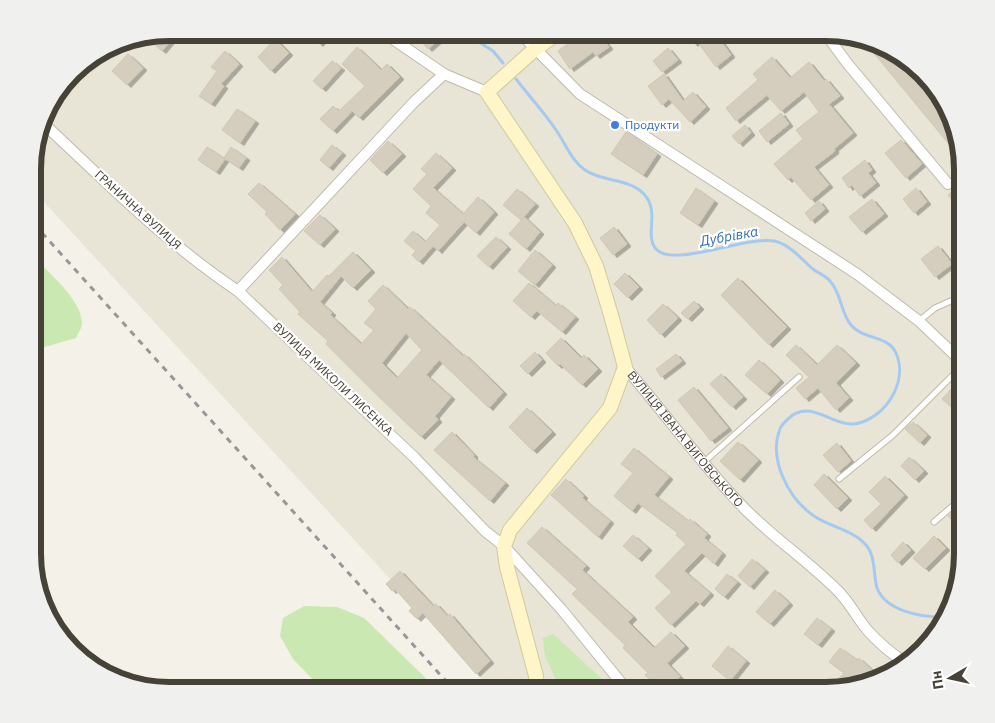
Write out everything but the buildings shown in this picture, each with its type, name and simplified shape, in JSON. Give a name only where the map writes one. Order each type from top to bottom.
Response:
[{"type":"main road","points":[[488,92],[546,42]]},
{"type":"main road","name":"ВУЛИЦЯ ІВАНА ВИГОВСЬКОГО","points":[[488,92],[575,222],[596,266],[612,315],[625,367]]},
{"type":"main road","points":[[536,682],[507,566],[504,546],[510,530],[610,408],[625,367]]},
{"type":"street","points":[[396,41],[444,74],[488,92]]},
{"type":"street","points":[[528,42],[580,94],[857,274],[919,321],[953,353]]},
{"type":"street","points":[[832,42],[948,184]]},
{"type":"street","points":[[238,291],[414,102],[444,74]]},
{"type":"street","name":"ГРАНИЧНА ВУЛИЦЯ","points":[[48,129],[166,238],[238,291]]},
{"type":"street","name":"ВУЛИЦЯ МИКОЛИ ЛИСЕНКА","points":[[238,291],[414,457],[485,531],[504,546],[562,610],[620,682]]},
{"type":"street","name":"ВУЛИЦЯ ІВАНА ВИГОВСЬКОГО","points":[[625,367],[663,411],[703,463],[750,514],[791,552],[846,598],[868,631],[890,653],[899,659]]},
{"type":"lane","points":[[919,321],[934,308],[953,300]]},
{"type":"lane","points":[[839,479],[893,435],[953,375]]},
{"type":"lane","points":[[703,463],[799,377]]},
{"type":"lane","points":[[934,522],[953,506]]},
{"type":"shaded area","points":[[169,41],[834,42],[859,46],[890,58],[922,85],[937,105],[944,120],[953,153],[953,562],[947,595],[937,618],[916,644],[897,660],[875,672],[842,681],[484,681],[41,199],[42,153],[48,128],[58,105],[85,73],[105,58],[128,48],[153,42]]},
{"type":"green space","points":[[41,265],[71,296],[81,314],[81,329],[76,338],[41,348]]},
{"type":"green space","points":[[304,606],[337,607],[364,618],[429,681],[315,681],[293,659],[280,636],[283,618]]},
{"type":"green space","points":[[553,634],[605,682],[557,682],[545,656],[543,638]]},
{"type":"waterway","name":"Дубрівка","points":[[478,41],[493,51],[503,63]]},
{"type":"waterway","name":"Дубрівка","points":[[516,79],[560,135],[580,166],[599,177],[631,185],[644,194],[649,201],[651,209],[651,238],[657,250],[666,254],[679,255],[762,241],[774,241],[785,245],[830,281],[837,292],[847,320],[856,330],[881,340],[892,347],[899,363],[899,374],[897,385],[887,404],[869,419],[850,424],[814,412],[797,412],[780,429],[777,441],[779,466],[789,489],[805,509],[820,520],[855,536],[866,545],[873,560],[877,588],[881,596],[905,611],[924,616],[938,617]]},
{"type":"railway","points":[[41,232],[446,681]]},
{"type":"place","name":"Продукти","points":[[615,125]]}]
